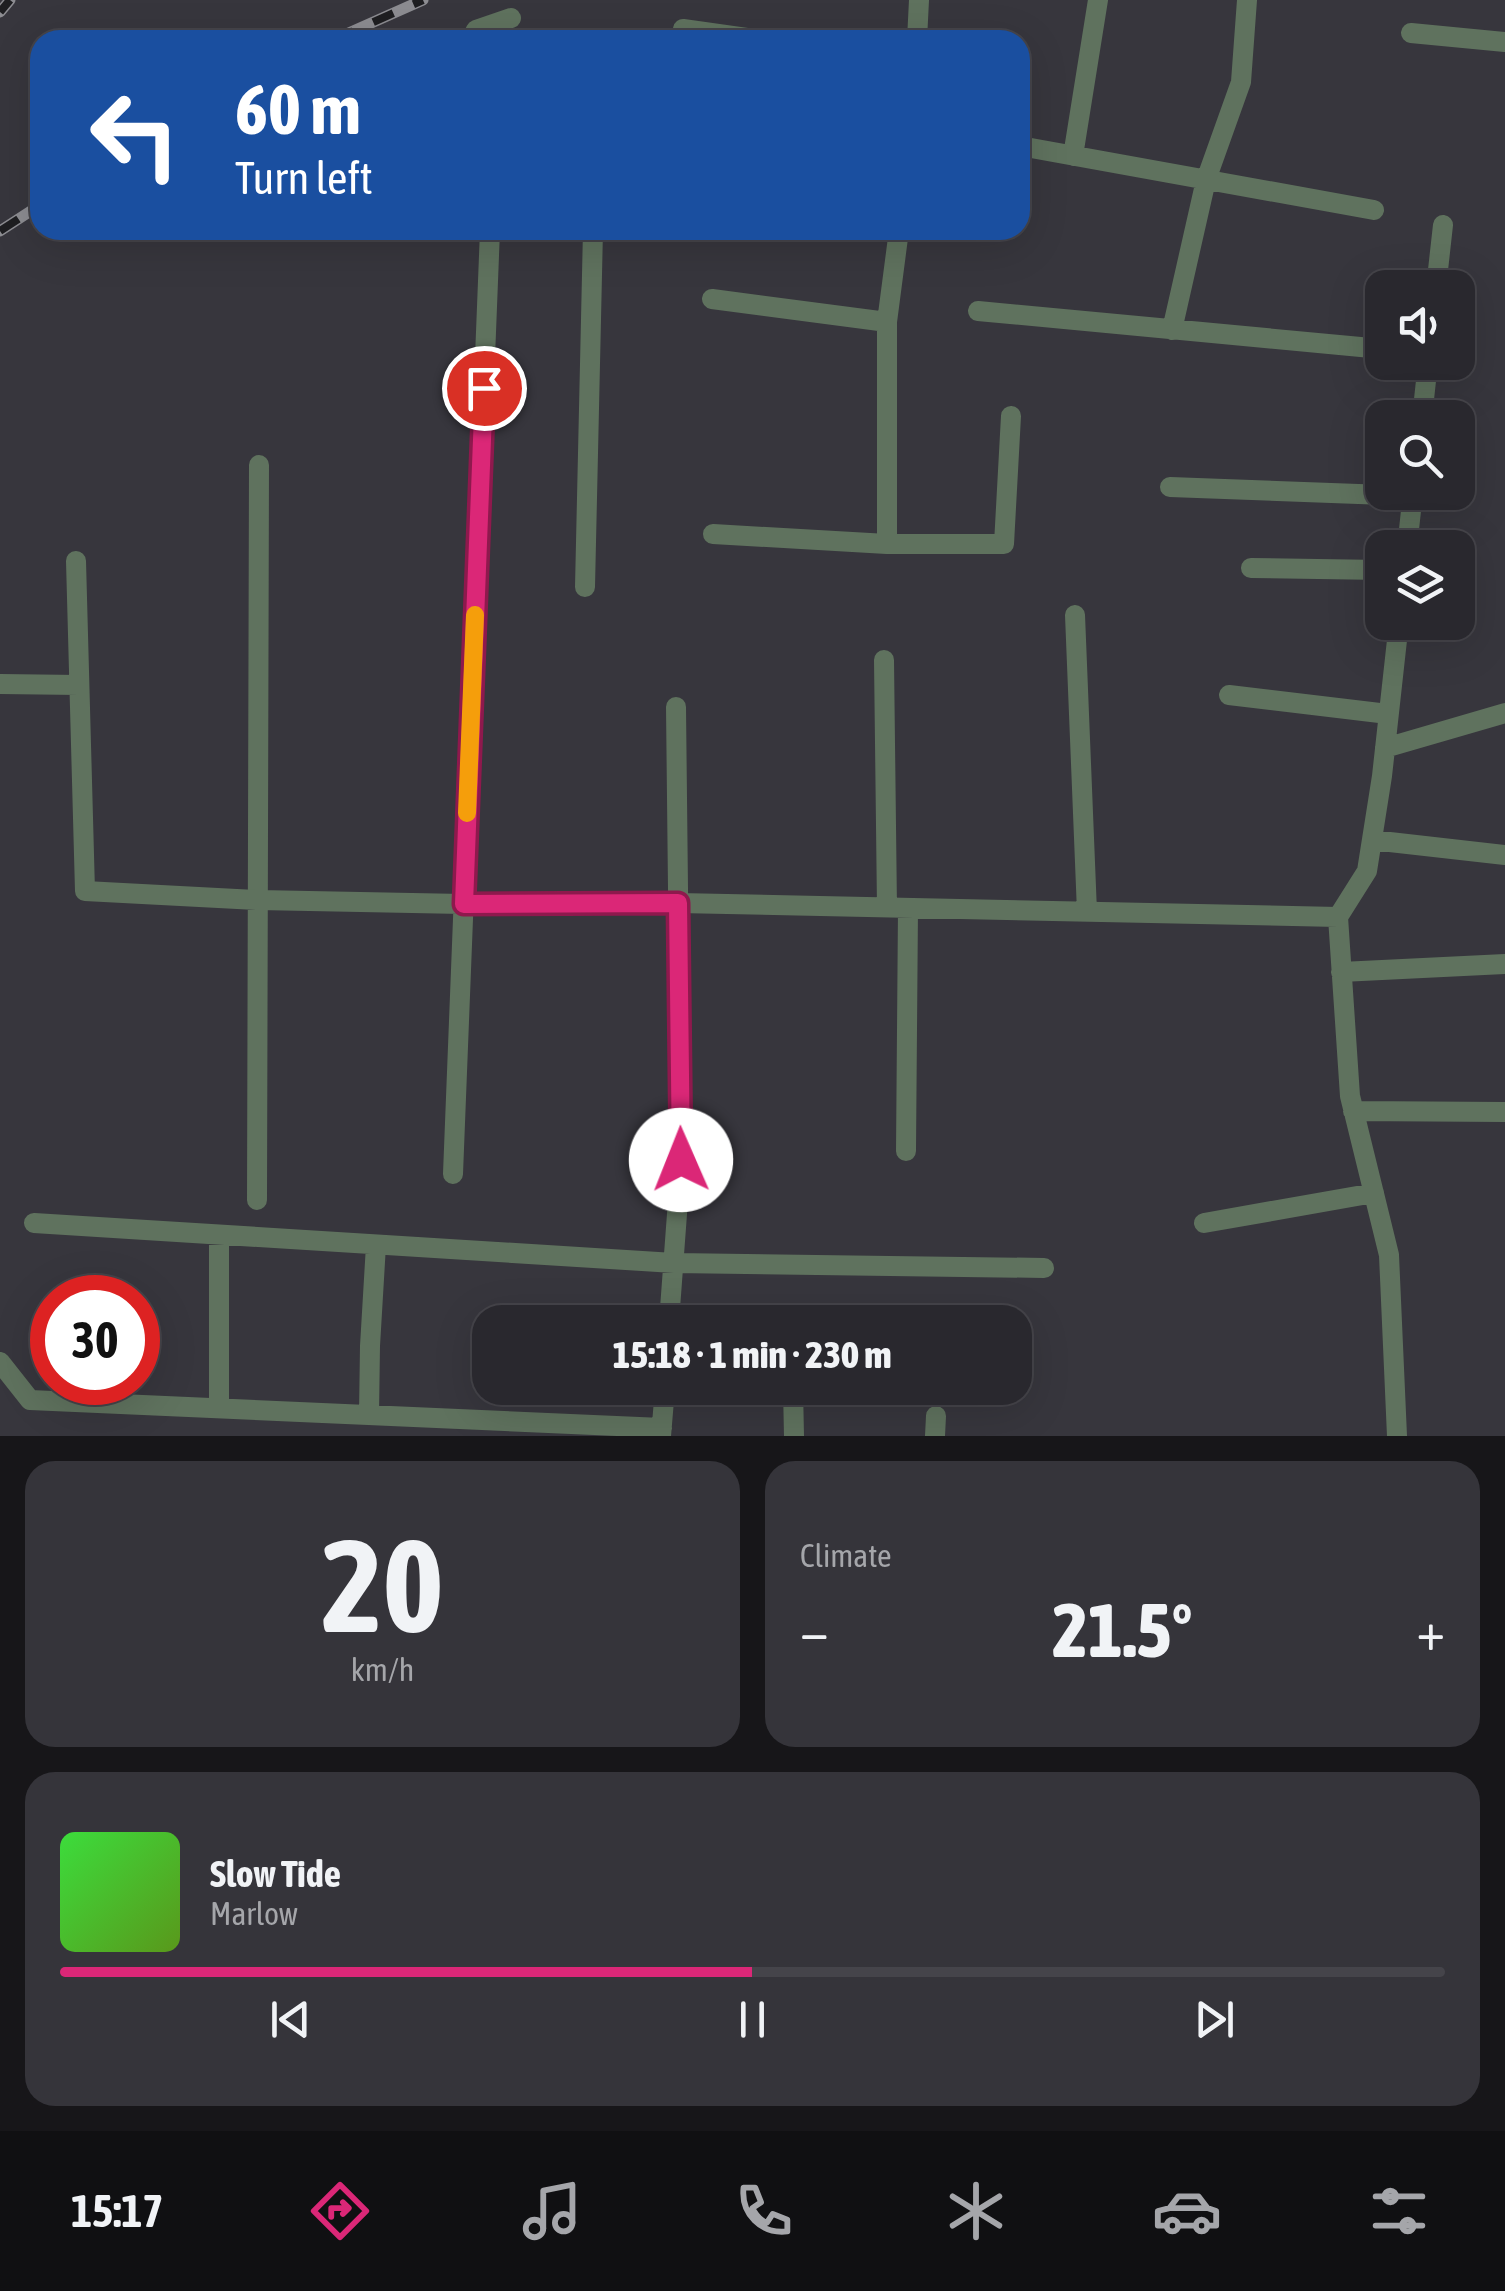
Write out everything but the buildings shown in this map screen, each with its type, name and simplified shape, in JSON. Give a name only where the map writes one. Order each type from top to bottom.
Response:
[{"type":"street","points":[[918,30],[920,0]]},
{"type":"street","points":[[1074,156],[1098,0]]},
{"type":"street","points":[[1172,330],[1206,180],[1241,82],[1247,0]]},
{"type":"street","points":[[476,30],[510,18]]},
{"type":"street","points":[[682,29],[689,30]]},
{"type":"street","points":[[1411,34],[1505,42]]},
{"type":"street","points":[[1030,148],[1374,210]]},
{"type":"street","points":[[1438,270],[1443,225]]},
{"type":"street","points":[[453,1174],[490,240]]},
{"type":"street","points":[[585,587],[593,240]]},
{"type":"street","points":[[888,544],[887,322],[898,240]]},
{"type":"street","points":[[712,299],[887,322]]},
{"type":"street","points":[[978,312],[1365,347]]},
{"type":"street","points":[[713,534],[888,544],[1004,544],[1012,416]]},
{"type":"street","points":[[257,1200],[258,465]]},
{"type":"street","points":[[1170,487],[1365,493]]},
{"type":"street","points":[[76,561],[84,891],[258,900],[678,903],[1338,917]]},
{"type":"street","points":[[1251,568],[1365,570]]},
{"type":"street","points":[[1076,615],[1086,912]]},
{"type":"street","points":[[1396,640],[1367,871],[1338,917],[1350,1096],[1390,1255],[1397,1436]]},
{"type":"street","points":[[884,660],[906,1152]]},
{"type":"street","points":[[0,684],[80,685]]},
{"type":"street","points":[[1229,695],[1388,714]]},
{"type":"street","points":[[670,1305],[681,1160],[676,706]]},
{"type":"street","points":[[1385,748],[1505,713]]},
{"type":"street","points":[[1372,840],[1505,855]]},
{"type":"street","points":[[1341,972],[1505,964]]},
{"type":"street","points":[[1353,1110],[1505,1112]]},
{"type":"street","points":[[1204,1223],[1374,1193]]},
{"type":"street","points":[[34,1223],[674,1263],[1044,1268]]},
{"type":"street","points":[[219,1235],[219,1408]]},
{"type":"street","points":[[369,1415],[376,1244]]},
{"type":"street","points":[[0,1362],[30,1400],[661,1432],[663,1405]]},
{"type":"street","points":[[793,1405],[794,1436]]},
{"type":"railway","points":[[0,12],[10,0]]},
{"type":"railway","points":[[356,30],[423,0]]},
{"type":"railway","points":[[0,231],[30,212]]},
{"type":"slow traffic","points":[[467,813],[475,615]]},
{"type":"route","points":[[484,388],[464,904],[678,903],[681,1160]]}]
